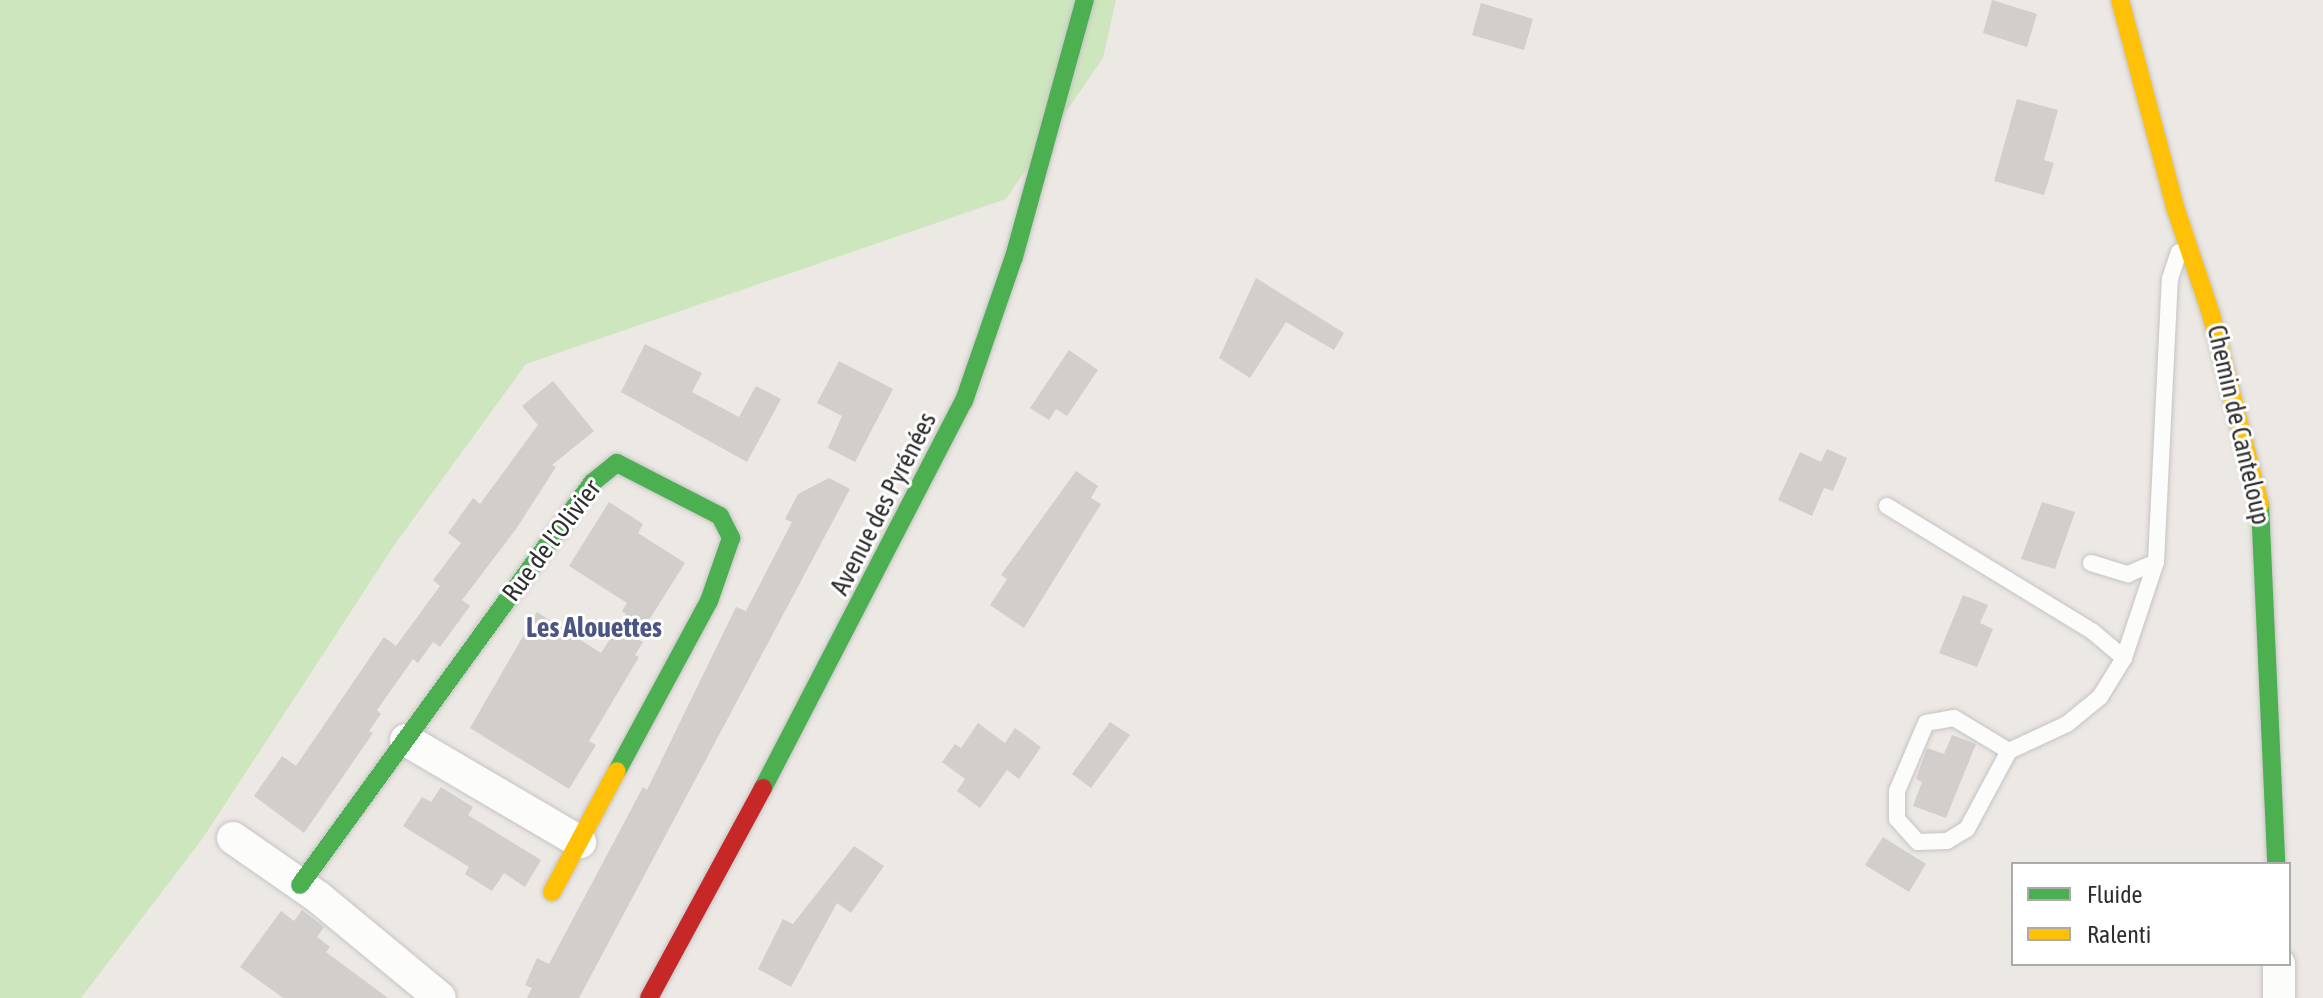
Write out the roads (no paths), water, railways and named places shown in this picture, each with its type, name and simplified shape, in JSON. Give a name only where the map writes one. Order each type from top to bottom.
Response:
[{"type":"street","name":"Avenue des Pyrénées","points":[[649,998],[862,606],[964,401],[1014,257],[1085,0]]},
{"type":"street","name":"Chemin de Canteloup","points":[[2120,0],[2184,235],[2211,314],[2264,522],[2276,862]]},
{"type":"street","name":"Rue de l'Olivier","points":[[300,885],[592,483],[617,463],[720,516],[731,538],[709,601],[552,892]]},
{"type":"street","points":[[406,740],[580,842]]},
{"type":"street","points":[[233,838],[300,885],[440,998]]},
{"type":"street","points":[[2279,966],[2279,998]]},
{"type":"lane","points":[[2009,751],[1954,718],[1926,723],[1897,791],[1897,819],[1918,842],[1947,841],[1967,829],[2009,751],[2067,724],[2100,697],[2124,658],[2156,562],[2170,279],[2184,235]]},
{"type":"lane","points":[[1887,506],[2092,631],[2124,658]]},
{"type":"lane","points":[[2091,563],[2128,574],[2156,562]]},
{"type":"district","name":"Les Alouettes","points":[[594,627]]}]
